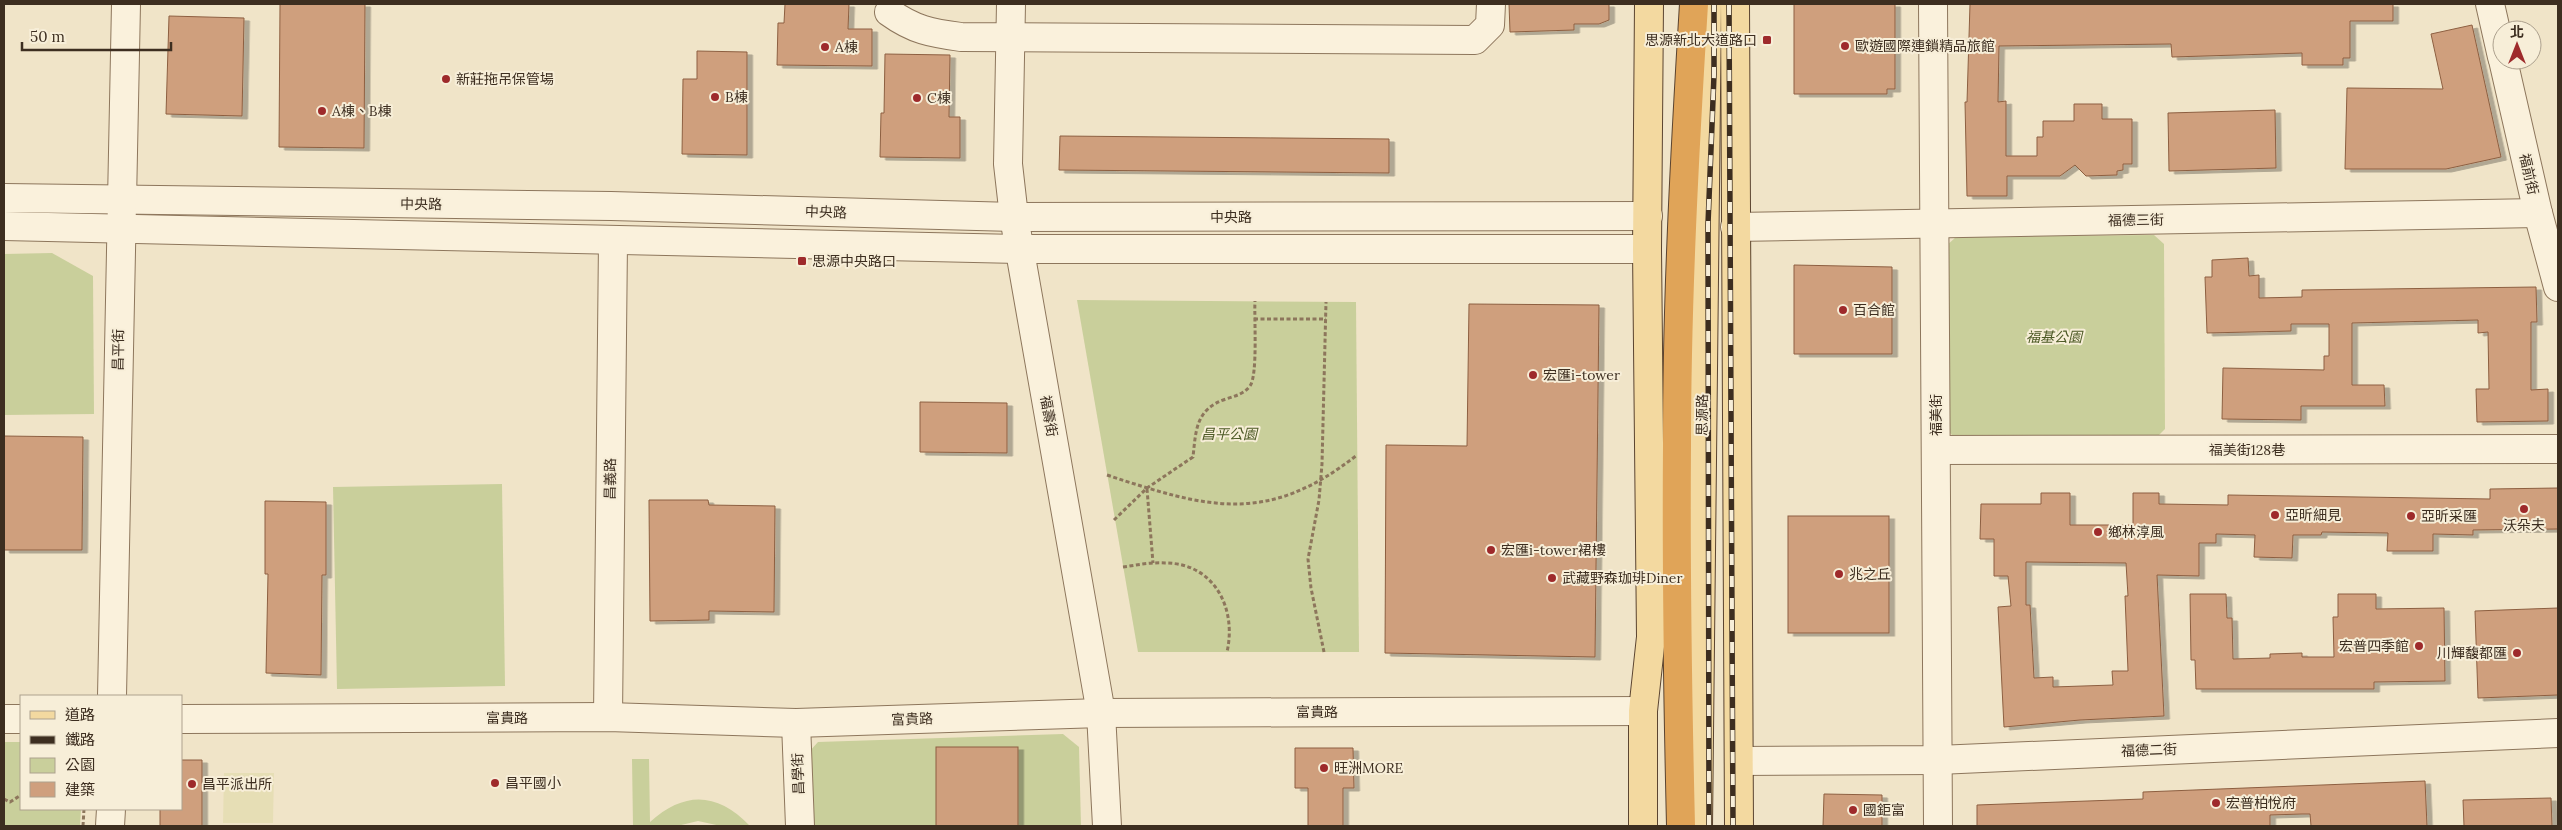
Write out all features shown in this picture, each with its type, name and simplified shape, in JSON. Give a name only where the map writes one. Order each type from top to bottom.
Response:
[{"type":"highway","points":[[1681,826],[1676,444],[1687,115],[1694,4]]},
{"type":"main road","points":[[1643,826],[1643,711],[1651,637],[1648,249],[1649,4]]},
{"type":"main road","name":"思源路","points":[[1698,826],[1707,4]]},
{"type":"main road","points":[[1734,4],[1739,826]]},
{"type":"main road","points":[[1651,637],[1662,719],[1662,826]]},
{"type":"street","name":"昌平街","points":[[112,695],[126,4]]},
{"type":"street","name":"福壽街","points":[[1011,4],[1008,164],[1014,217],[1101,712],[1107,826]]},
{"type":"street","points":[[889,12],[908,26],[929,33],[961,37],[1475,40],[1490,24],[1491,4]]},
{"type":"street","name":"福美街","points":[[1933,4],[1938,826]]},
{"type":"street","name":"福前街","points":[[2490,4],[2493,20]]},
{"type":"street","name":"福前街","points":[[2505,70],[2538,213],[2558,287]]},
{"type":"street","name":"中央路","points":[[4,198],[611,206],[1014,217],[1648,216]]},
{"type":"street","name":"福德三街","points":[[1735,228],[2538,213]]},
{"type":"street","points":[[4,226],[1020,249],[1648,249]]},
{"type":"street","name":"昌義路","points":[[608,718],[613,241]]},
{"type":"street","name":"福美街128巷","points":[[1936,450],[2558,449]]},
{"type":"street","name":"富貴路","points":[[182,720],[608,718],[796,723],[1101,712],[1643,711]]},
{"type":"street","points":[[4,718],[20,719]]},
{"type":"street","name":"昌學街","points":[[796,723],[800,826]]},
{"type":"street","name":"福德二街","points":[[1739,761],[1938,760],[2558,733]]},
{"type":"street","points":[[110,826],[111,810]]},
{"type":"path","points":[[1114,520],[1147,488],[1192,457],[1196,426],[1208,407],[1241,394],[1251,385],[1254,369],[1255,301]]},
{"type":"path","points":[[1324,652],[1311,588],[1308,559],[1319,500],[1322,464],[1326,302]]},
{"type":"path","points":[[1254,319],[1326,320]]},
{"type":"path","points":[[1107,475],[1147,488],[1214,504],[1256,504],[1315,484],[1357,455]]},
{"type":"path","points":[[1147,488],[1153,564]]},
{"type":"path","points":[[1123,567],[1153,564],[1183,565],[1214,584],[1224,599],[1229,615],[1230,640],[1228,652]]},
{"type":"path","points":[[4,799],[10,802],[20,797]]},
{"type":"path","points":[[83,826],[84,810]]},
{"type":"shaded area","points":[[224,773],[274,773],[273,823],[223,823]]},
{"type":"green space","name":"福基公園","points":[[2154,235],[2164,244],[2165,429],[2155,439],[1954,437],[1943,426],[1945,247],[1956,237]]},
{"type":"green space","points":[[52,253],[93,276],[94,414],[4,415],[4,254]]},
{"type":"green space","name":"昌平公園","points":[[1077,300],[1356,302],[1359,652],[1138,652]]},
{"type":"green space","points":[[502,484],[505,686],[337,689],[333,487]]},
{"type":"green space","points":[[1063,734],[1079,747],[1081,826],[813,826],[809,752],[818,742]]},
{"type":"green space","points":[[4,742],[20,742],[20,810],[81,810],[80,826],[4,826]]},
{"type":"green space","points":[[632,759],[649,759],[650,822],[676,805],[688,801],[701,800],[725,807],[750,826],[721,826],[698,821],[677,826],[633,826]]},
{"type":"building","name":"A棟、B棟","points":[[280,4],[365,4],[364,148],[279,147]]},
{"type":"building","name":"A棟","points":[[785,4],[849,4],[848,29],[872,29],[872,66],[777,65],[778,23],[784,23]]},
{"type":"building","points":[[1509,4],[1609,4],[1609,20],[1599,24],[1574,24],[1574,30],[1510,32]]},
{"type":"building","name":"歐遊國際連鎖精品旅館","points":[[1794,4],[1895,4],[1895,89],[1887,89],[1887,94],[1794,94]]},
{"type":"building","points":[[1970,4],[2393,4],[2393,21],[2350,21],[2350,58],[2343,58],[2343,65],[2302,65],[2302,53],[2172,57],[2171,44],[1999,46],[1998,102],[2006,101],[2006,156],[2037,156],[2037,137],[2043,137],[2043,121],[2074,121],[2074,104],[2102,104],[2102,119],[2132,119],[2132,164],[2123,164],[2123,170],[2117,171],[2117,175],[2086,176],[2075,165],[2060,176],[2007,176],[2007,196],[1967,196],[1965,102],[1967,102]]},
{"type":"building","points":[[169,16],[244,18],[242,116],[166,114]]},
{"type":"building","points":[[2472,25],[2501,157],[2446,169],[2345,169],[2347,88],[2443,89],[2431,34]]},
{"type":"building","name":"B棟","points":[[697,51],[747,52],[747,155],[682,154],[683,79],[697,79]]},
{"type":"building","name":"C棟","points":[[885,54],[950,55],[949,117],[960,117],[960,158],[880,157],[881,113],[884,113]]},
{"type":"building","points":[[2275,110],[2276,168],[2169,171],[2168,113]]},
{"type":"building","points":[[1060,136],[1389,139],[1389,173],[1059,170]]},
{"type":"building","points":[[2248,258],[2249,276],[2259,275],[2259,298],[2302,297],[2302,290],[2536,287],[2537,322],[2531,322],[2531,390],[2548,389],[2548,421],[2477,422],[2476,389],[2489,389],[2488,332],[2478,333],[2478,320],[2352,323],[2352,385],[2384,385],[2385,406],[2301,406],[2301,420],[2222,419],[2223,368],[2324,370],[2324,356],[2329,356],[2329,324],[2291,324],[2291,331],[2207,333],[2205,277],[2212,277],[2212,260]]},
{"type":"building","name":"百合館","points":[[1794,265],[1892,267],[1892,354],[1794,354]]},
{"type":"building","name":"宏匯i-tower裙樓","points":[[1469,304],[1599,305],[1595,657],[1385,653],[1386,445],[1467,446]]},
{"type":"building","points":[[920,402],[1007,403],[1007,453],[920,452]]},
{"type":"building","points":[[4,436],[83,437],[82,550],[4,550]]},
{"type":"building","points":[[2558,488],[2558,529],[2473,530],[2473,535],[2433,534],[2433,551],[2387,551],[2388,533],[2322,532],[2321,535],[2293,535],[2292,558],[2254,557],[2255,535],[2216,534],[2216,543],[2199,543],[2199,576],[2157,575],[2164,716],[2080,720],[2004,727],[1998,607],[2011,606],[2008,576],[1994,576],[1994,539],[1980,539],[1981,504],[2041,504],[2041,493],[2070,493],[2070,525],[2133,525],[2133,493],[2159,493],[2159,504],[2228,505],[2228,495],[2490,499],[2490,489]],"holes":[[[2026,562],[2126,563],[2128,596],[2125,596],[2128,671],[2112,671],[2113,685],[2053,687],[2053,677],[2034,678],[2030,605],[2026,605]]]},
{"type":"building","points":[[649,500],[708,500],[709,505],[775,506],[774,612],[709,611],[709,620],[650,621]]},
{"type":"building","points":[[265,501],[326,502],[326,575],[322,575],[321,675],[266,673],[268,574],[265,574]]},
{"type":"building","name":"兆之丘","points":[[1788,516],[1889,516],[1889,633],[1788,633]]},
{"type":"building","points":[[2190,594],[2226,594],[2227,618],[2232,618],[2233,659],[2270,658],[2270,654],[2302,653],[2302,657],[2334,657],[2333,617],[2338,617],[2338,594],[2376,594],[2376,609],[2444,608],[2445,681],[2374,682],[2374,689],[2196,689],[2195,660],[2191,660]]},
{"type":"building","name":"川輝馥都匯","points":[[2558,608],[2558,695],[2478,698],[2475,611]]},
{"type":"building","points":[[936,747],[1018,747],[1018,826],[936,826]]},
{"type":"building","name":"旺洲MORE","points":[[1295,748],[1353,748],[1354,788],[1343,788],[1343,826],[1308,826],[1308,788],[1295,788]]},
{"type":"building","name":"昌平派出所","points":[[182,760],[202,760],[202,826],[160,826],[160,810],[182,810]]},
{"type":"building","points":[[2425,781],[2427,826],[2311,826],[2310,814],[2302,814],[2270,815],[2270,826],[1977,826],[1977,805],[2143,799],[2143,792]]},
{"type":"building","name":"國鉅富","points":[[1824,794],[1882,795],[1882,826],[1823,826]]},
{"type":"building","points":[[2551,798],[2552,826],[2464,826],[2463,800]]},
{"type":"railway","points":[[1709,826],[1708,224],[1714,75],[1714,4]]},
{"type":"railway","points":[[1729,4],[1733,826]]},
{"type":"place","name":"思源新北大道路口","points":[[1767,40]]},
{"type":"place","name":"歐遊國際連鎖精品旅館","points":[[1845,46]]},
{"type":"place","name":"A棟","points":[[825,47]]},
{"type":"place","name":"新莊拖吊保管場","points":[[446,79]]},
{"type":"place","name":"B棟","points":[[715,97]]},
{"type":"place","name":"C棟","points":[[917,98]]},
{"type":"place","name":"A棟、B棟","points":[[322,111]]},
{"type":"place","name":"思源中央路口","points":[[802,261]]},
{"type":"place","name":"百合館","points":[[1843,310]]},
{"type":"place","name":"宏匯i-tower","points":[[1533,375]]},
{"type":"place","name":"沃朵夫","points":[[2524,509]]},
{"type":"place","name":"亞昕細見","points":[[2275,515]]},
{"type":"place","name":"亞昕采匯","points":[[2411,516]]},
{"type":"place","name":"鄉林淳風","points":[[2098,532]]},
{"type":"place","name":"宏匯i-tower裙樓","points":[[1491,550]]},
{"type":"place","name":"兆之丘","points":[[1839,574]]},
{"type":"place","name":"武藏野森珈琲Diner","points":[[1552,578]]},
{"type":"place","name":"宏普四季館","points":[[2419,646]]},
{"type":"place","name":"川輝馥都匯","points":[[2517,653]]},
{"type":"place","name":"旺洲MORE","points":[[1324,768]]},
{"type":"place","name":"昌平國小","points":[[495,783]]},
{"type":"place","name":"昌平派出所","points":[[192,784]]},
{"type":"place","name":"宏普柏悅府","points":[[2216,803]]},
{"type":"place","name":"國鉅富","points":[[1853,810]]}]
